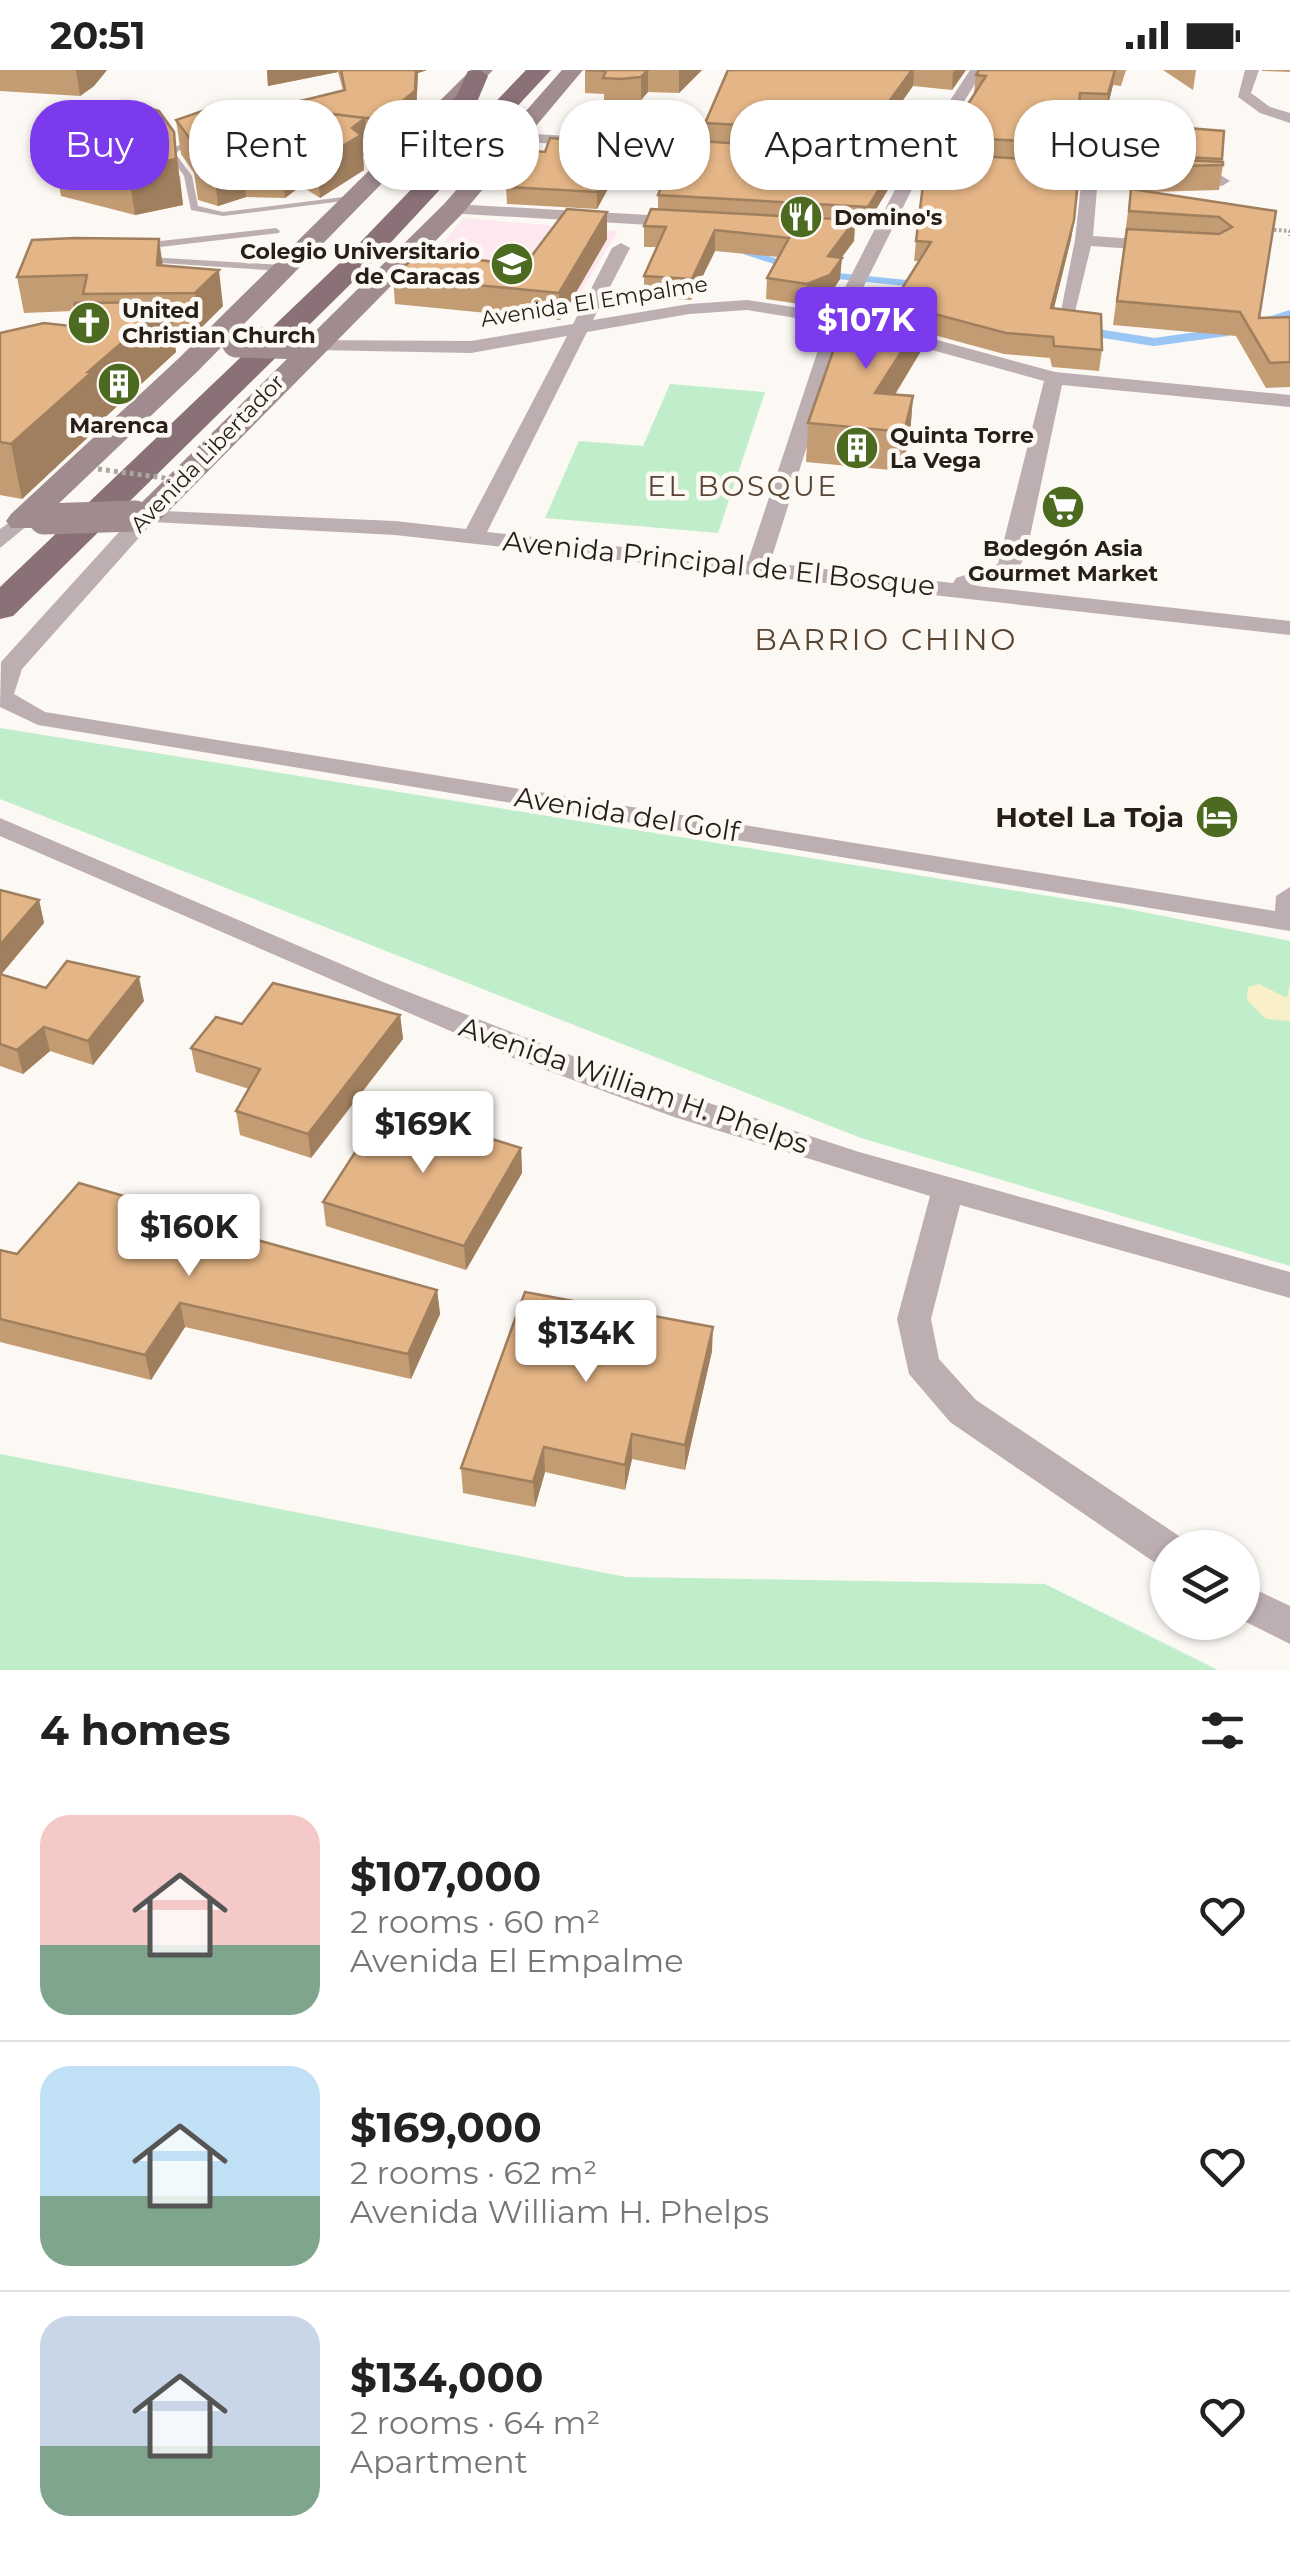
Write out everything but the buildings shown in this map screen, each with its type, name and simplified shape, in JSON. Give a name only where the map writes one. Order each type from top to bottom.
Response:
[{"type":"main road","name":"Avenida Libertador","points":[[0,568],[286,304],[510,70]]},
{"type":"main road","points":[[286,304],[463,103],[480,73]]},
{"type":"main road","points":[[452,100],[480,73]]},
{"type":"main road","name":"Avenida Libertador","points":[[539,105],[560,74]]},
{"type":"main road","name":"Avenida Libertador","points":[[0,608],[328,290],[372,265],[560,74]]},
{"type":"main road","points":[[16,526],[227,339],[282,268],[363,186]]},
{"type":"main road","name":"Avenida Libertador","points":[[140,515],[285,367],[469,190]]},
{"type":"main road","points":[[170,340],[316,337]]},
{"type":"main road","points":[[227,339],[285,367]]},
{"type":"main road","points":[[16,526],[140,515]]},
{"type":"street","points":[[958,100],[977,70]]},
{"type":"street","points":[[1252,70],[1243,94],[1265,110],[1290,118]]},
{"type":"street","points":[[1196,179],[1222,181]]},
{"type":"street","points":[[757,568],[838,319],[872,233],[900,190]]},
{"type":"street","points":[[1066,312],[1084,240],[1088,190]]},
{"type":"street","points":[[452,209],[704,224]]},
{"type":"street","points":[[1084,240],[1180,246]]},
{"type":"street","points":[[473,536],[621,248]]},
{"type":"street","name":"Avenida El Empalme","points":[[316,337],[471,347],[712,306],[796,309],[1054,378],[1290,401]]},
{"type":"street","points":[[936,586],[984,580],[1007,569],[1015,555],[1054,378]]},
{"type":"street","name":"Avenida Principal de El Bosque","points":[[140,515],[316,521],[473,536],[1290,628]]},
{"type":"street","name":"Avenida Libertador","points":[[10,667],[140,515]]},
{"type":"street","name":"Avenida del Golf","points":[[10,667],[1,697],[38,718],[1289,913]]},
{"type":"street","name":"Avenida William H. Phelps","points":[[0,826],[363,987],[584,1073],[948,1189],[1290,1285]]},
{"type":"street","points":[[948,1189],[914,1319],[922,1364],[963,1411],[1150,1538]]},
{"type":"street","points":[[1260,1610],[1290,1626]]},
{"type":"lane","points":[[189,140],[170,152],[189,181]]},
{"type":"lane","points":[[191,190],[194,208],[223,214],[351,198]]},
{"type":"lane","points":[[276,232],[152,244],[135,252],[145,260],[169,264],[282,268]]},
{"type":"path","points":[[1258,229],[1290,231],[1290,236]]},
{"type":"path","points":[[98,469],[172,479]]},
{"type":"shaded area","name":"Colegio Universitario de Caracas","points":[[463,218],[618,231],[568,313],[401,297]]},
{"type":"green space","points":[[670,384],[765,392],[718,533],[545,518],[579,441],[643,446]]},
{"type":"green space","points":[[0,728],[1123,908],[1290,941],[1290,1266],[861,1138],[0,799]]},
{"type":"green space","points":[[0,1454],[626,1577],[1045,1584],[1150,1636],[1150,1640],[1158,1640],[1218,1670],[0,1670]]},
{"type":"sand","points":[[1290,982],[1290,1021],[1266,1019],[1247,1000],[1248,987],[1259,984],[1287,998]]},
{"type":"waterway","points":[[746,252],[787,265]]},
{"type":"waterway","points":[[828,275],[916,284]]},
{"type":"waterway","points":[[1262,322],[1290,313]]},
{"type":"waterway","points":[[1091,332],[1154,342],[1227,332]]},
{"type":"place","name":"Domino's","points":[[801,217]]},
{"type":"place","name":"Colegio Universitario de Caracas","points":[[512,264]]},
{"type":"place","name":"United Christian Church","points":[[89,323]]},
{"type":"place","name":"Marenca","points":[[119,384]]},
{"type":"place","name":"Quinta Torre La Vega","points":[[857,448]]},
{"type":"place","name":"Bodegón Asia Gourmet Market","points":[[1063,507]]},
{"type":"place","name":"Hotel La Toja","points":[[1217,817]]},
{"type":"district","name":"EL BOSQUE","points":[[743,486]]},
{"type":"district","name":"BARRIO CHINO","points":[[886,640]]}]
